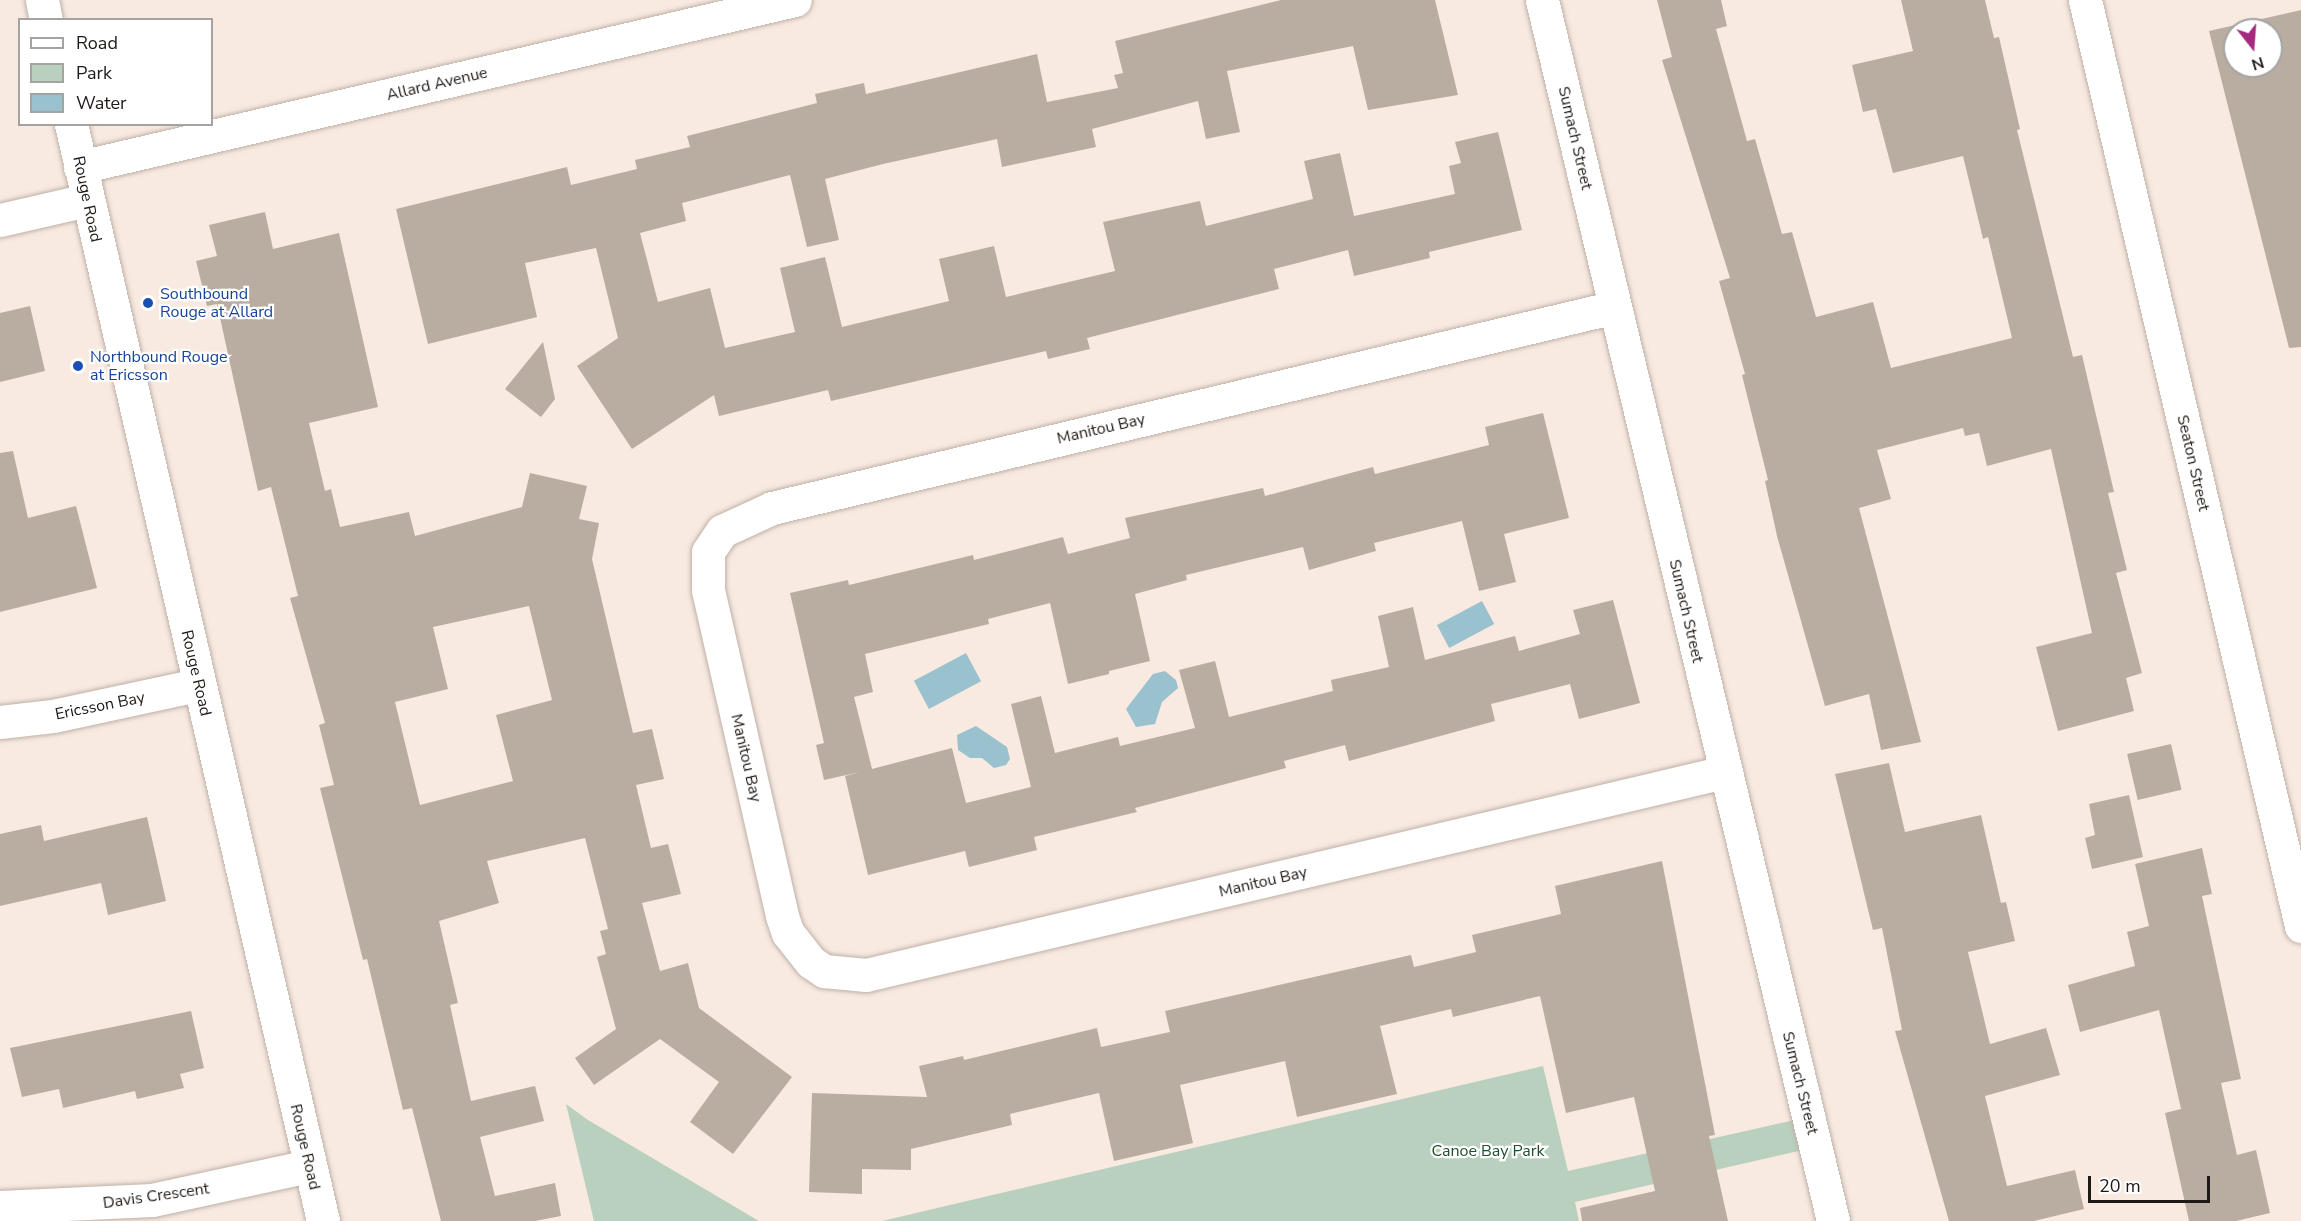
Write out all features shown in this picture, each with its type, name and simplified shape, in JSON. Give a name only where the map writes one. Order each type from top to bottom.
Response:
[{"type":"street","points":[[42,0],[46,18]]},
{"type":"street","name":"Allard Avenue","points":[[80,167],[728,8],[795,0]]},
{"type":"street","name":"Sumach Street","points":[[1542,0],[1724,772],[1833,1221]]},
{"type":"street","name":"Seaton Street","points":[[2085,0],[2301,926]]},
{"type":"street","name":"Rouge Road","points":[[71,126],[198,685],[323,1221]]},
{"type":"street","points":[[0,220],[87,200]]},
{"type":"street","name":"Manitou Bay","points":[[1615,307],[772,507],[722,531],[708,552],[708,590],[782,916],[788,933],[810,962],[824,971],[866,975],[1724,772]]},
{"type":"street","name":"Ericsson Bay","points":[[0,722],[53,716],[198,685]]},
{"type":"street","name":"Davis Crescent","points":[[0,1207],[152,1200],[309,1166]]},
{"type":"green space","name":"Canoe Bay Park","points":[[1543,1066],[1568,1171],[1808,1117],[1816,1147],[1575,1202],[1579,1221],[882,1221]]},
{"type":"green space","points":[[566,1104],[588,1120],[759,1221],[594,1221]]},
{"type":"water","points":[[1482,601],[1494,624],[1449,648],[1437,625]]},
{"type":"water","points":[[966,653],[981,681],[929,709],[914,681]]},
{"type":"water","points":[[1165,671],[1176,680],[1178,688],[1162,702],[1155,724],[1136,727],[1126,709],[1153,674]]},
{"type":"water","points":[[976,726],[1007,747],[1010,759],[1006,765],[994,768],[982,758],[970,758],[958,750],[957,735]]},
{"type":"building","points":[[1281,0],[1435,0],[1458,95],[1368,110],[1353,46],[1227,71],[1240,132],[1206,139],[1198,101],[1092,129],[1096,147],[1002,167],[997,139],[825,179],[839,240],[807,247],[790,175],[682,203],[686,221],[640,233],[658,302],[710,288],[725,348],[795,332],[780,268],[825,257],[842,327],[949,301],[939,259],[994,246],[1006,297],[1115,271],[1103,222],[1200,201],[1206,226],[1313,199],[1304,161],[1340,153],[1354,216],[1455,194],[1449,166],[1461,163],[1455,142],[1498,132],[1522,230],[1429,252],[1430,258],[1354,276],[1348,250],[1274,269],[1279,289],[1087,338],[1090,349],[1048,359],[1046,351],[831,401],[828,390],[719,416],[714,395],[632,449],[577,366],[618,338],[596,248],[525,263],[537,317],[428,344],[396,209],[567,167],[571,185],[637,169],[635,160],[690,147],[687,136],[817,103],[815,94],[864,83],[866,94],[1037,54],[1047,102],[1118,88],[1114,75],[1123,73],[1115,41]]},
{"type":"building","points":[[1657,0],[1721,0],[1727,26],[1716,29],[1747,141],[1755,139],[1782,234],[1792,232],[1816,317],[1873,302],[1891,368],[2012,338],[1988,237],[1983,239],[1963,156],[1893,173],[1876,109],[1863,112],[1852,65],[1913,51],[1901,0],[1985,0],[1994,38],[1999,37],[2020,129],[2017,130],[2073,357],[2082,355],[2114,492],[2108,493],[2127,570],[2116,573],[2142,673],[2126,678],[2134,711],[2058,731],[2036,647],[2092,633],[2051,449],[1987,466],[1979,433],[1965,436],[1963,428],[1877,450],[1891,499],[1859,508],[1921,742],[1881,750],[1869,694],[1825,706],[1777,536],[1765,481],[1768,480],[1742,375],[1745,374],[1719,281],[1730,278],[1662,60],[1672,57]]},
{"type":"building","points":[[2301,10],[2301,347],[2289,348],[2209,31],[2223,28],[2223,78],[2283,78],[2283,18],[2266,18]]},
{"type":"building","points":[[265,212],[273,249],[339,233],[378,407],[309,423],[325,491],[331,489],[340,527],[409,512],[415,536],[522,507],[530,473],[587,486],[579,519],[599,523],[592,559],[633,733],[652,729],[664,779],[636,785],[651,848],[668,844],[681,894],[642,903],[660,971],[688,963],[699,1008],[792,1077],[733,1154],[690,1122],[719,1082],[660,1039],[594,1085],[575,1058],[616,1029],[597,957],[606,954],[600,931],[608,929],[585,838],[487,861],[499,903],[439,921],[458,1003],[450,1005],[471,1101],[535,1086],[544,1121],[480,1137],[495,1196],[555,1183],[561,1216],[535,1221],[441,1221],[412,1108],[403,1110],[367,959],[363,960],[320,788],[334,785],[319,725],[325,723],[290,598],[298,596],[271,487],[258,491],[217,304],[207,306],[196,261],[217,256],[209,225]],"holes":[[[529,606],[552,700],[496,715],[513,781],[420,805],[395,702],[448,689],[433,627]]]},
{"type":"building","points":[[30,306],[45,371],[0,382],[0,313]]},
{"type":"building","points":[[543,342],[555,399],[541,417],[505,389]]},
{"type":"building","points":[[1543,413],[1569,518],[1504,534],[1516,582],[1479,591],[1462,521],[1374,543],[1376,551],[1309,570],[1303,547],[1186,575],[1187,580],[1135,594],[1150,661],[1068,684],[1050,603],[988,619],[989,624],[865,654],[873,692],[854,697],[872,769],[952,748],[966,803],[1031,787],[1011,704],[1041,696],[1055,753],[1118,737],[1120,746],[1195,728],[1179,670],[1215,661],[1229,717],[1333,691],[1331,680],[1389,667],[1378,616],[1413,607],[1425,660],[1515,636],[1519,651],[1580,634],[1573,610],[1613,600],[1640,703],[1579,719],[1570,684],[1491,704],[1495,721],[1349,761],[1345,745],[1284,761],[1286,768],[1135,808],[1137,812],[1034,837],[1037,850],[969,867],[965,851],[868,875],[845,776],[860,772],[824,780],[816,745],[824,743],[790,593],[848,580],[849,585],[973,555],[974,560],[1063,537],[1068,554],[1130,538],[1125,518],[1263,488],[1265,496],[1373,467],[1375,474],[1489,445],[1485,427]]},
{"type":"building","points":[[13,451],[28,518],[76,506],[97,588],[0,612],[0,453]]},
{"type":"building","points":[[2171,744],[2182,790],[2138,800],[2127,754]]},
{"type":"building","points":[[1889,763],[1905,832],[1981,815],[2001,903],[2006,902],[2015,941],[1968,952],[1990,1044],[2046,1028],[2060,1075],[1985,1096],[2007,1186],[2075,1170],[2084,1209],[2034,1221],[1949,1221],[1895,1031],[1902,1030],[1882,928],[1873,930],[1835,774]]},
{"type":"building","points":[[2129,795],[2143,857],[2092,869],[2085,838],[2095,835],[2089,804]]},
{"type":"building","points":[[147,817],[166,901],[108,915],[101,883],[0,906],[0,834],[41,825],[44,841]]},
{"type":"building","points":[[2202,848],[2212,894],[2202,896],[2241,1079],[2221,1083],[2237,1155],[2256,1150],[2270,1213],[2236,1221],[2189,1221],[2165,1113],[2181,1109],[2159,1010],[2080,1032],[2068,985],[2135,966],[2127,932],[2149,926],[2135,864]]},
{"type":"building","points":[[1662,861],[1715,1135],[1709,1136],[1728,1221],[1582,1221],[1580,1208],[1655,1191],[1634,1097],[1566,1113],[1540,996],[1453,1017],[1451,1009],[1380,1026],[1397,1094],[1297,1117],[1285,1061],[1180,1085],[1193,1143],[1114,1161],[1099,1093],[1010,1114],[1012,1125],[911,1149],[911,1170],[862,1169],[862,1194],[809,1192],[812,1093],[927,1097],[919,1066],[963,1056],[964,1060],[1097,1028],[1101,1047],[1170,1032],[1165,1011],[1411,955],[1414,967],[1476,952],[1472,935],[1561,914],[1555,886]]},
{"type":"building","points":[[191,1011],[204,1068],[180,1074],[184,1088],[137,1099],[135,1091],[63,1108],[59,1089],[22,1097],[10,1048]]},
{"type":"place","name":"Southbound Rouge at Allard","points":[[148,303]]},
{"type":"place","name":"Northbound Rouge at Ericsson","points":[[78,366]]}]
